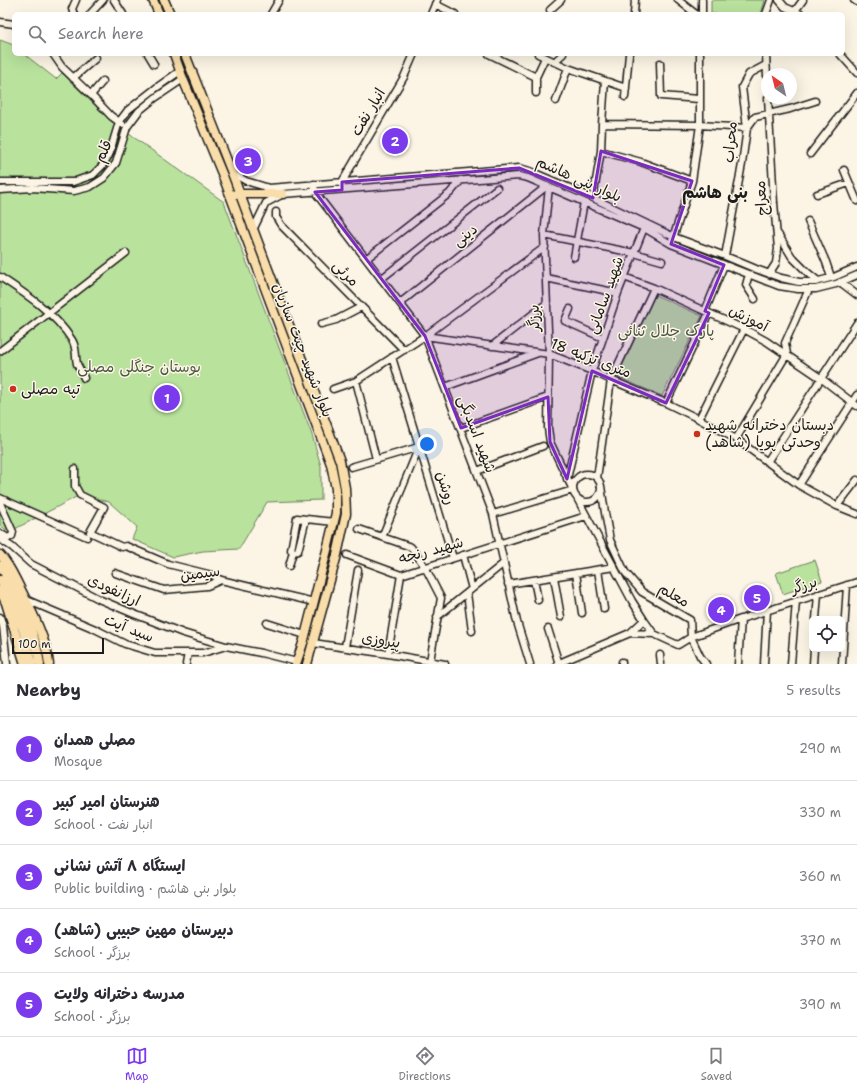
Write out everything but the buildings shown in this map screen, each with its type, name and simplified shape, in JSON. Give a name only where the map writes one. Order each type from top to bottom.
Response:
[{"type":"main road","points":[[153,0],[158,12]]},
{"type":"main road","points":[[164,0],[169,12]]},
{"type":"main road","name":"بلوار شهید چیت سازیان","points":[[175,56],[229,194],[331,464],[336,490],[336,513],[297,663]]},
{"type":"main road","name":"بلوار شهید چیت سازیان","points":[[187,56],[340,461],[345,488],[346,514],[338,551],[307,664]]},
{"type":"main road","points":[[229,194],[282,194]]},
{"type":"main road","points":[[0,556],[12,572],[27,600],[46,648],[49,663]]},
{"type":"main road","points":[[0,566],[7,576],[19,600],[36,646],[40,664]]},
{"type":"main road","points":[[0,580],[9,597],[25,636],[26,664]]},
{"type":"main road","points":[[0,590],[6,602],[26,664]]},
{"type":"street","points":[[73,12],[72,9],[76,0]]},
{"type":"street","points":[[114,0],[122,12]]},
{"type":"street","points":[[272,12],[279,0]]},
{"type":"street","points":[[550,10],[561,0]]},
{"type":"street","points":[[634,12],[635,0]]},
{"type":"street","points":[[678,0],[693,12]]},
{"type":"street","points":[[702,0],[702,12]]},
{"type":"street","points":[[767,12],[771,0]]},
{"type":"street","points":[[779,0],[785,7],[796,12]]},
{"type":"street","points":[[798,12],[803,0]]},
{"type":"street","points":[[92,12],[100,1]]},
{"type":"street","points":[[432,12],[436,2],[452,12]]},
{"type":"street","points":[[0,22],[12,24]]},
{"type":"street","points":[[54,56],[62,68],[111,116],[127,127]]},
{"type":"street","points":[[149,56],[154,64]]},
{"type":"street","name":"انبار نفت","points":[[342,182],[404,77],[413,56]]},
{"type":"street","points":[[493,56],[536,77]]},
{"type":"street","points":[[542,56],[568,68],[626,88]]},
{"type":"street","points":[[554,62],[561,56]]},
{"type":"street","points":[[625,97],[629,56]]},
{"type":"street","points":[[671,244],[692,181],[700,125],[700,56]]},
{"type":"street","points":[[766,56],[766,68]]},
{"type":"street","points":[[842,56],[857,73]]},
{"type":"street","points":[[73,78],[96,58]]},
{"type":"street","points":[[536,93],[536,77],[544,60]]},
{"type":"street","points":[[660,64],[661,96],[699,99]]},
{"type":"street","name":"محراب","points":[[726,256],[747,128],[742,87],[749,74],[766,65]]},
{"type":"street","points":[[556,101],[568,68]]},
{"type":"street","name":"قلم","points":[[0,182],[72,182],[93,175],[102,166],[108,155],[119,122],[128,110],[156,88],[182,75]]},
{"type":"street","name":"قلم","points":[[0,190],[33,188],[74,191],[90,187],[104,178],[116,163],[127,127],[139,111],[182,75]]},
{"type":"street","points":[[91,95],[103,81]]},
{"type":"street","points":[[593,198],[601,151],[605,81]]},
{"type":"street","points":[[810,154],[857,93]]},
{"type":"street","points":[[602,124],[700,125],[747,128],[755,117],[790,109],[815,101]]},
{"type":"street","name":"معراج","points":[[768,104],[776,232],[792,257],[818,281]]},
{"type":"street","points":[[601,151],[641,162],[692,181]]},
{"type":"street","name":"بلوار بنی هاشم","points":[[232,173],[246,181],[269,188],[519,168],[530,171],[593,198],[674,237],[781,278],[799,282],[818,281],[857,267]]},
{"type":"street","points":[[844,170],[857,201]]},
{"type":"street","name":"بلوار بنی هاشم","points":[[253,230],[266,203],[282,194],[518,176],[528,178],[644,228],[671,244],[779,286],[798,290],[816,289],[857,275]]},
{"type":"street","points":[[366,259],[450,193],[462,180]]},
{"type":"street","points":[[342,182],[342,190]]},
{"type":"street","points":[[817,194],[849,183]]},
{"type":"street","points":[[314,184],[315,192],[425,336]]},
{"type":"street","name":"برزگر","points":[[548,187],[544,235],[548,354],[548,428],[550,442],[573,490]]},
{"type":"street","name":"دینی","points":[[400,303],[548,187]]},
{"type":"street","points":[[381,279],[497,188]]},
{"type":"street","points":[[574,257],[584,202]]},
{"type":"street","name":"مرئی","points":[[276,212],[277,220],[281,225],[404,350]]},
{"type":"street","points":[[808,220],[831,277]]},
{"type":"street","name":"شهید سامانی","points":[[567,479],[592,371],[624,276],[644,228]]},
{"type":"street","points":[[770,274],[776,263],[778,249],[776,232]]},
{"type":"street","points":[[544,235],[634,253],[662,261]]},
{"type":"street","points":[[333,390],[356,381],[425,336],[545,247]]},
{"type":"street","points":[[0,351],[126,253]]},
{"type":"street","points":[[666,402],[707,312],[724,265]]},
{"type":"street","points":[[749,274],[746,285],[755,299]]},
{"type":"street","name":"آموزش","points":[[624,276],[707,312],[766,341],[787,354],[855,404]]},
{"type":"street","points":[[0,277],[32,298],[63,329],[72,341],[76,352],[77,364],[84,378]]},
{"type":"street","points":[[546,278],[618,293]]},
{"type":"street","points":[[840,282],[857,296]]},
{"type":"street","points":[[576,498],[584,502],[593,501],[600,494],[601,486],[597,478],[611,380],[654,288]]},
{"type":"street","points":[[736,439],[787,354],[785,344],[809,289]]},
{"type":"street","points":[[492,346],[546,303]]},
{"type":"street","points":[[321,324],[336,320],[361,307]]},
{"type":"street","points":[[570,309],[565,322],[603,338]]},
{"type":"street","points":[[767,462],[857,323]]},
{"type":"street","points":[[699,419],[744,329]]},
{"type":"street","name":"18 متری تزکیه","points":[[425,336],[548,354],[592,371],[666,402],[699,419],[736,439],[799,485],[837,506],[857,514]]},
{"type":"street","name":"شهید اسدبگی","points":[[425,336],[493,514],[517,622],[530,664]]},
{"type":"street","points":[[445,387],[540,353]]},
{"type":"street","name":"روشن","points":[[392,357],[453,558]]},
{"type":"street","points":[[356,381],[376,460]]},
{"type":"street","points":[[799,485],[855,404],[857,395]]},
{"type":"street","points":[[461,428],[548,397]]},
{"type":"street","points":[[477,471],[543,446]]},
{"type":"street","points":[[351,467],[419,447]]},
{"type":"street","points":[[382,537],[419,447]]},
{"type":"street","points":[[75,469],[75,486],[80,495],[104,507],[88,535]]},
{"type":"street","points":[[597,478],[589,474],[580,475],[574,481],[573,490],[632,601],[654,634]]},
{"type":"street","points":[[837,506],[857,480]]},
{"type":"street","name":"معلم","points":[[601,486],[610,540],[625,572],[642,592],[690,620],[691,637]]},
{"type":"street","points":[[493,514],[573,490]]},
{"type":"street","points":[[0,498],[88,535],[122,547],[126,546],[168,564],[212,575],[221,580]]},
{"type":"street","points":[[0,502],[13,532],[12,536],[8,538],[0,533]]},
{"type":"street","name":"شهید رنجه","points":[[347,555],[401,575],[586,516]]},
{"type":"street","points":[[289,566],[293,552],[291,550],[297,518],[334,522]]},
{"type":"street","points":[[359,529],[411,547],[424,567],[440,598],[430,661]]},
{"type":"street","name":"ارزانفودی","points":[[0,539],[12,547],[31,564],[101,600],[176,630],[226,646]]},
{"type":"street","points":[[462,555],[472,589]]},
{"type":"street","points":[[437,617],[504,563]]},
{"type":"street","points":[[508,584],[614,567]]},
{"type":"street","points":[[345,647],[358,570]]},
{"type":"street","points":[[598,570],[604,609]]},
{"type":"street","name":"سیمین","points":[[115,572],[164,590],[207,586],[221,580],[314,602]]},
{"type":"street","points":[[576,573],[582,613]]},
{"type":"street","points":[[388,654],[401,575]]},
{"type":"street","points":[[554,576],[561,617]]},
{"type":"street","points":[[534,580],[538,600]]},
{"type":"street","name":"برزگر","points":[[691,637],[767,610],[857,582]]},
{"type":"street","points":[[842,664],[847,585]]},
{"type":"street","points":[[467,593],[472,631]]},
{"type":"street","points":[[816,616],[818,594]]},
{"type":"street","name":"سید آیت","points":[[27,600],[96,629],[125,644],[155,653],[204,653],[226,646]]},
{"type":"street","points":[[791,664],[796,601]]},
{"type":"street","points":[[764,664],[767,610]]},
{"type":"street","points":[[0,617],[3,626],[7,664]]},
{"type":"street","points":[[738,664],[741,619]]},
{"type":"street","points":[[548,629],[558,664],[630,633],[644,620]]},
{"type":"street","points":[[267,623],[305,635]]},
{"type":"street","points":[[630,633],[654,634],[678,645],[691,637],[700,656],[706,664]]},
{"type":"street","name":"پیروزی","points":[[313,643],[445,664]]},
{"type":"street","points":[[226,646],[297,663]]},
{"type":"street","points":[[813,664],[814,652]]},
{"type":"street","points":[[186,664],[188,653]]},
{"type":"street","points":[[660,655],[661,664]]},
{"type":"highlighted area","points":[[601,151],[692,181],[671,244],[724,265],[705,311],[709,313],[666,403],[592,371],[567,479],[550,442],[548,397],[461,428],[425,336],[315,192],[342,190],[342,182],[519,168],[593,198]]},
{"type":"green space","points":[[711,0],[765,0],[762,12],[711,12]]},
{"type":"green space","name":"بوستان جنگلی مصلی","points":[[0,40],[12,45],[12,56],[27,56],[56,79],[62,73],[111,121],[224,202],[312,435],[321,466],[321,500],[267,502],[239,549],[203,551],[173,557],[132,539],[137,527],[109,502],[80,495],[9,532],[0,525]]},
{"type":"green space","points":[[238,200],[335,452],[342,485],[342,514],[339,531],[305,657],[302,657],[339,519],[340,496],[334,461],[236,201]]},
{"type":"green space","name":"پارک جلال ثنائی","points":[[655,295],[702,316],[662,396],[617,377]]},
{"type":"green space","points":[[815,560],[822,581],[783,594],[776,573]]},
{"type":"place","name":"هنرستان امیر کبیر","points":[[395,141]]},
{"type":"place","name":"ایستگاه ۸ آتش نشانی","points":[[248,161]]},
{"type":"place","name":"تپه مصلی","points":[[13,389]]},
{"type":"place","name":"مصلی همدان","points":[[167,398]]},
{"type":"place","name":"دبستان دخترانه شهید وحدتی پویا (شاهد)","points":[[697,434]]},
{"type":"place","name":"مدرسه دخترانه ولایت","points":[[757,598]]},
{"type":"place","name":"دبیرستان مهین حبیبی (شاهد)","points":[[721,610]]},
{"type":"district","name":"بنی هاشم","points":[[715,192]]}]
